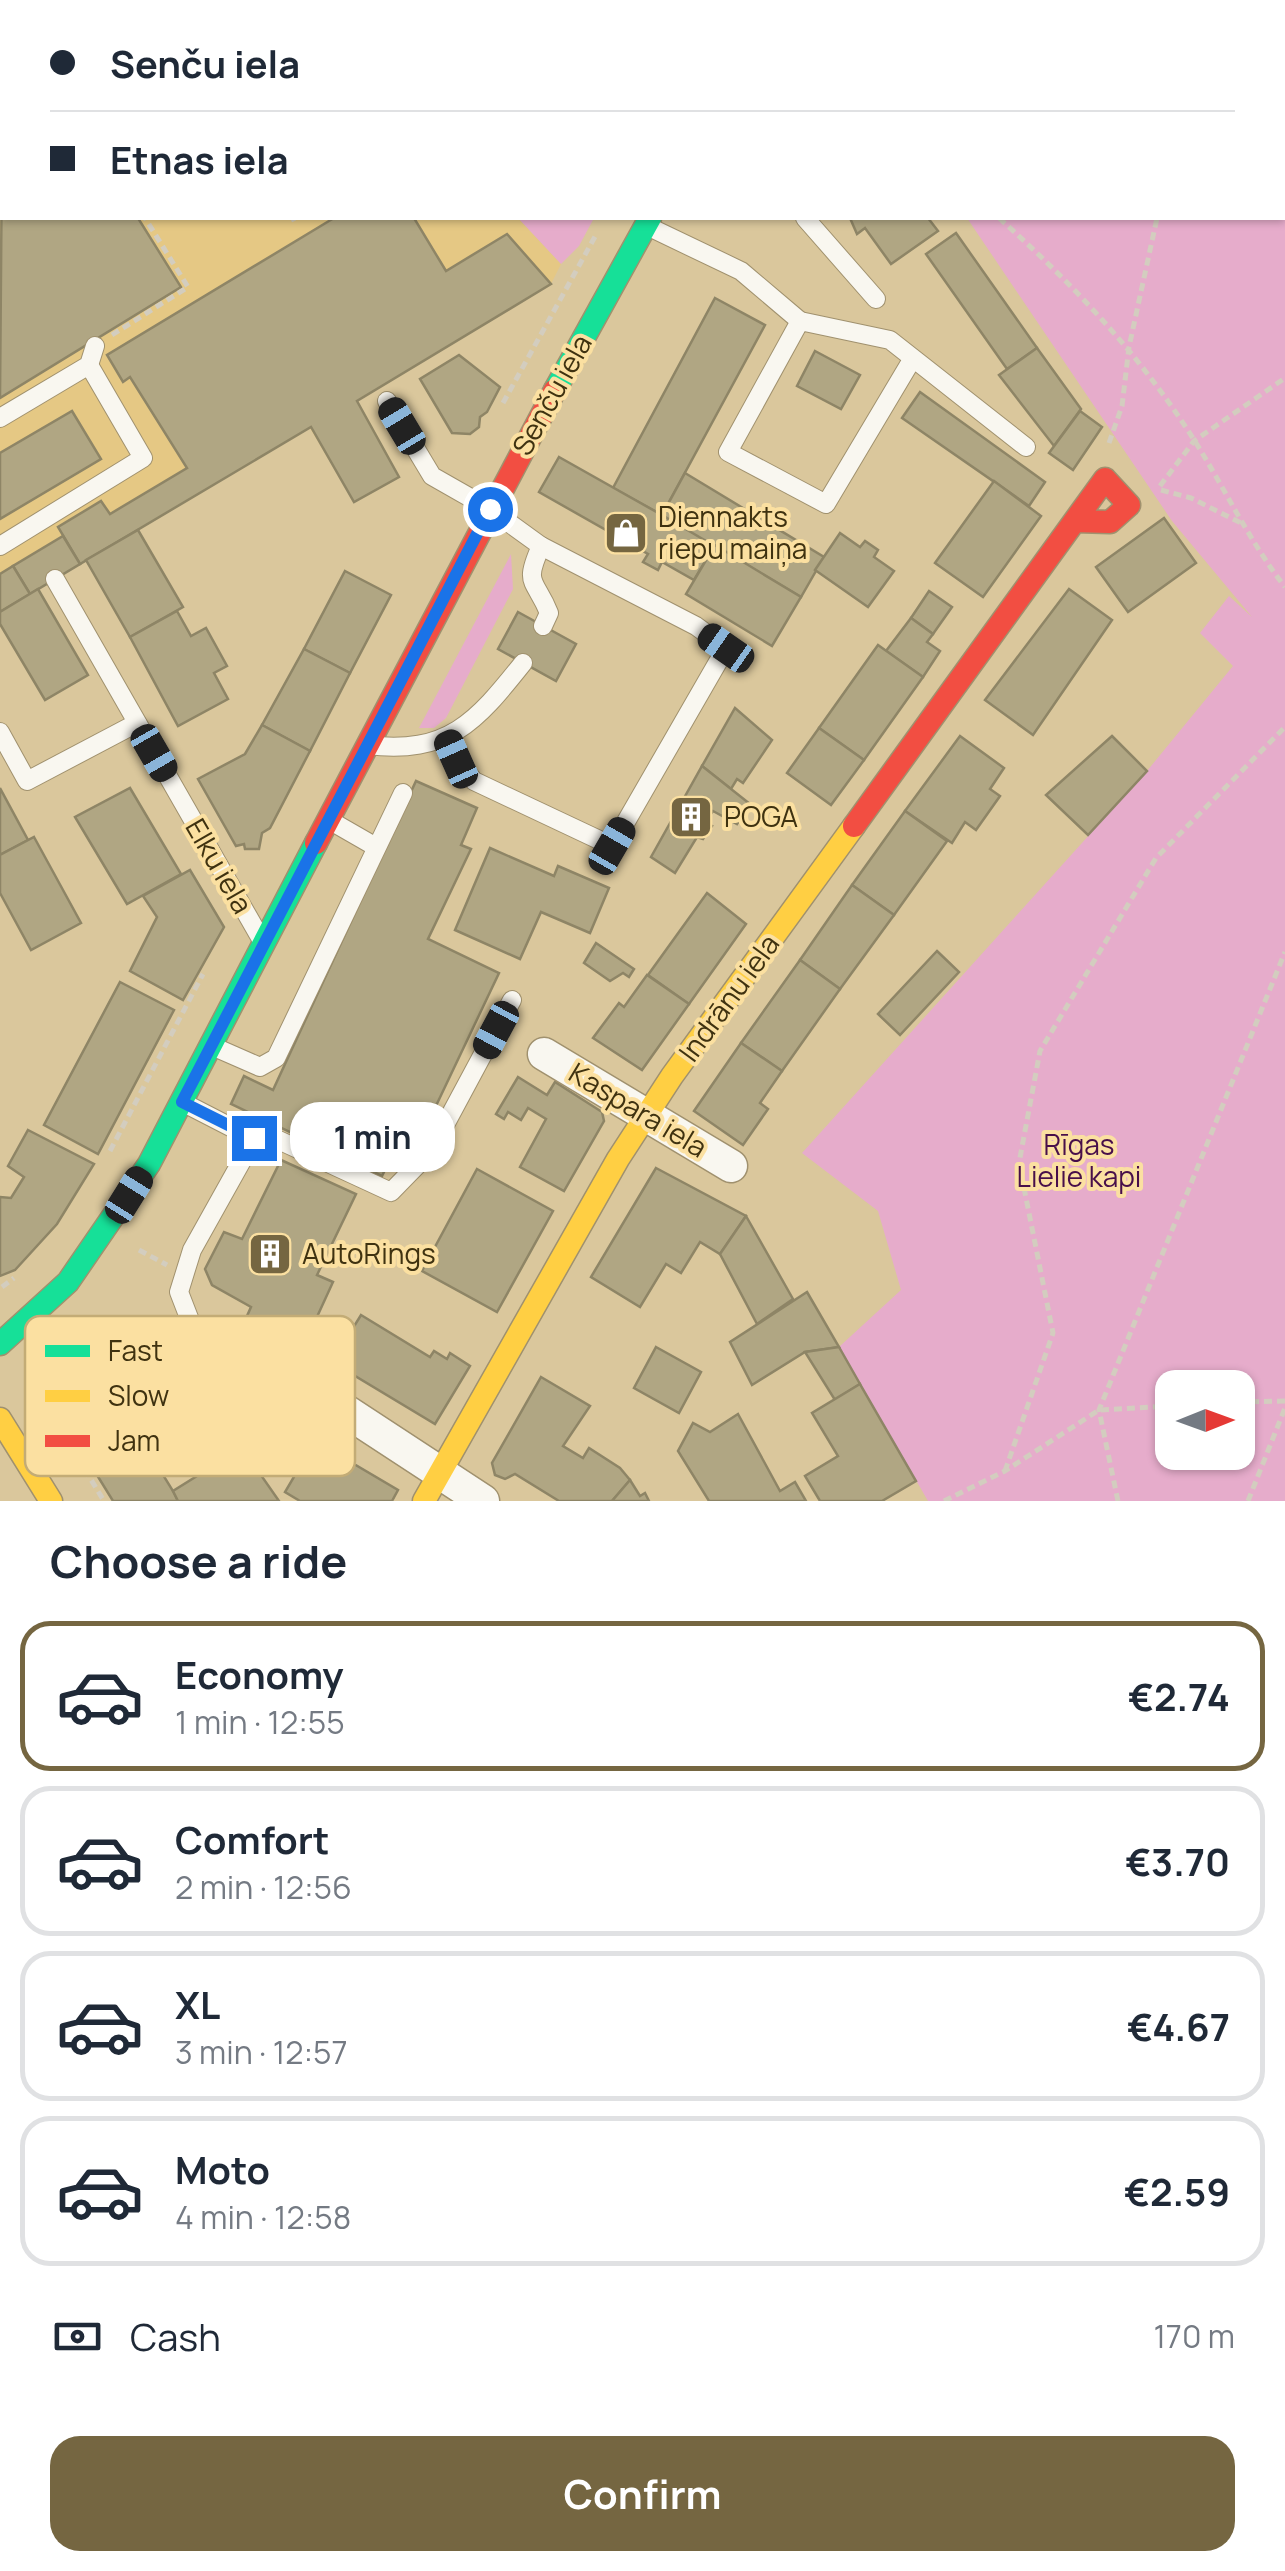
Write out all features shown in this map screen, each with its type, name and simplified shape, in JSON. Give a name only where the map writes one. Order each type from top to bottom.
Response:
[{"type":"main road","name":"Senču iela","points":[[31,1316],[68,1282],[110,1226],[182,1102],[490,509],[648,221]]},
{"type":"main road","name":"Indrānu iela","points":[[433,1487],[646,1114],[1075,521]]},
{"type":"main road","name":"Senču iela","points":[[0,1344],[25,1321]]},
{"type":"main road","points":[[0,1419],[25,1459]]},
{"type":"main road","points":[[35,1476],[51,1501]]},
{"type":"street","name":"Kaspara iela","points":[[544,1054],[731,1166]]},
{"type":"street","points":[[355,1425],[433,1487],[483,1501]]},
{"type":"lane","points":[[808,220],[876,299]]},
{"type":"lane","points":[[648,221],[741,271],[800,321],[890,340],[1026,447]]},
{"type":"lane","points":[[800,321],[728,452],[826,504],[913,358]]},
{"type":"lane","points":[[0,418],[92,355],[143,458],[0,546]]},
{"type":"lane","points":[[387,401],[432,476],[490,509],[541,546],[696,626],[726,648],[612,846],[474,781],[456,759],[446,737]]},
{"type":"lane","points":[[541,546],[529,572],[530,583],[549,613],[543,626]]},
{"type":"lane","name":"Elku iela","points":[[55,579],[264,944]]},
{"type":"lane","points":[[367,745],[401,749],[446,737],[482,714],[524,663]]},
{"type":"lane","points":[[0,732],[27,781],[138,723]]},
{"type":"lane","points":[[211,1045],[260,1067],[276,1058],[402,794]]},
{"type":"lane","points":[[328,820],[376,847]]},
{"type":"lane","points":[[182,1102],[254,1138],[272,1137],[390,1192],[431,1151],[512,1000]]},
{"type":"lane","points":[[189,1316],[180,1292],[192,1250],[254,1138]]},
{"type":"path","points":[[92,355],[188,287],[145,220]]},
{"type":"path","points":[[495,418],[605,220]]},
{"type":"path","points":[[1001,220],[1058,271],[1128,347],[1194,441],[1285,587]]},
{"type":"path","points":[[1128,347],[1156,220]]},
{"type":"path","points":[[1151,499],[1194,441],[1285,378]]},
{"type":"path","points":[[1158,490],[1191,498],[1243,524]]},
{"type":"path","points":[[1006,1471],[1053,1333],[1019,1163],[1040,1051],[1156,858],[1285,726]]},
{"type":"path","points":[[1118,1501],[1099,1410],[1285,952]]},
{"type":"path","points":[[103,1165],[208,964]]},
{"type":"path","points":[[2,1287],[24,1269]]},
{"type":"path","points":[[1255,1402],[1285,1401]]},
{"type":"path","points":[[944,1501],[1006,1471],[1099,1410],[1155,1407]]},
{"type":"path","points":[[1248,1501],[1285,1408]]},
{"type":"path","points":[[89,1476],[104,1501]]},
{"type":"shaded area","points":[[0,220],[520,220],[561,264],[551,284],[357,400],[399,477],[354,502],[310,428],[0,612]]},
{"type":"green space","points":[[520,220],[593,220],[579,246],[561,264]]},
{"type":"green space","name":"Rīgas Lielie kapi","points":[[968,220],[1285,220],[1285,1501],[928,1501],[839,1347],[901,1290],[878,1211],[802,1153],[1147,771],[1233,666],[1200,633],[1229,596],[1252,617],[1172,521]]},
{"type":"green space","points":[[511,554],[513,589],[446,718],[434,728],[419,728]]},
{"type":"building","points":[[1,220],[139,220],[181,287],[0,398]]},
{"type":"building","points":[[331,220],[415,220],[446,271],[507,234],[551,284],[357,401],[399,477],[354,502],[311,427],[80,564],[58,527],[101,501],[110,514],[187,468],[130,377],[123,382],[107,355]]},
{"type":"building","points":[[851,220],[930,220],[938,231],[891,264],[865,228],[857,234]]},
{"type":"building","points":[[956,233],[1037,348],[1007,369],[926,254]]},
{"type":"building","points":[[715,298],[765,325],[662,515],[613,488]]},
{"type":"building","points":[[1037,348],[1081,409],[1054,446],[999,375]]},
{"type":"building","points":[[815,351],[860,375],[841,409],[797,386]]},
{"type":"building","points":[[459,355],[500,387],[487,412],[480,417],[479,427],[470,434],[452,433],[420,379]]},
{"type":"building","points":[[920,392],[1045,482],[1029,506],[902,418]]},
{"type":"building","points":[[72,411],[101,459],[0,519],[0,453]]},
{"type":"building","points":[[1080,411],[1102,427],[1073,470],[1049,453]]},
{"type":"building","points":[[559,457],[715,545],[694,580],[662,562],[658,570],[643,562],[648,554],[539,492]]},
{"type":"building","points":[[685,473],[824,557],[801,597],[662,515]]},
{"type":"building","points":[[994,481],[1041,516],[983,597],[935,563]]},
{"type":"building","points":[[1164,518],[1196,563],[1128,612],[1096,567]]},
{"type":"building","points":[[138,530],[183,607],[130,637],[86,560]]},
{"type":"building","points":[[840,533],[860,547],[865,541],[878,550],[874,557],[894,571],[868,607],[815,570]]},
{"type":"building","points":[[63,536],[80,564],[30,594],[13,566]]},
{"type":"building","points":[[715,545],[801,597],[772,646],[686,594]]},
{"type":"building","points":[[13,566],[30,594],[0,612],[0,574]]},
{"type":"building","points":[[345,571],[391,595],[350,673],[304,649]]},
{"type":"building","points":[[38,589],[88,675],[45,700],[0,624],[0,612]]},
{"type":"building","points":[[1069,589],[1112,620],[1033,735],[985,700]]},
{"type":"building","points":[[929,591],[952,607],[933,634],[911,618]]},
{"type":"building","points":[[177,611],[191,636],[206,628],[227,666],[214,673],[228,699],[178,726],[130,637]]},
{"type":"building","points":[[518,612],[576,644],[556,681],[498,649]]},
{"type":"building","points":[[911,618],[933,634],[927,642],[940,651],[923,677],[886,651]]},
{"type":"building","points":[[878,645],[923,677],[864,760],[819,728]]},
{"type":"building","points":[[304,649],[350,673],[310,751],[262,725]]},
{"type":"building","points":[[735,708],[772,740],[743,783],[737,779],[731,789],[702,766]]},
{"type":"building","points":[[262,725],[310,751],[270,828],[262,833],[259,849],[245,849],[244,844],[236,846],[198,779],[245,754]]},
{"type":"building","points":[[819,728],[864,760],[831,805],[787,773]]},
{"type":"building","points":[[960,736],[1004,768],[990,789],[1000,796],[976,830],[965,822],[952,843],[905,811]]},
{"type":"building","points":[[1112,736],[1147,771],[1088,835],[1046,795]]},
{"type":"building","name":"POGA","points":[[702,766],[750,804],[737,824],[713,811],[705,822],[712,826],[703,839],[697,837],[675,873],[651,857]]},
{"type":"building","points":[[416,781],[477,808],[461,845],[471,849],[428,939],[499,973],[416,1148],[399,1141],[382,1176],[231,1104],[244,1076],[273,1090]]},
{"type":"building","points":[[0,788],[28,840],[0,855]]},
{"type":"building","points":[[130,788],[181,874],[127,904],[75,817]]},
{"type":"building","points":[[905,811],[947,841],[894,915],[852,885]]},
{"type":"building","points":[[34,837],[81,923],[31,950],[0,893],[0,855]]},
{"type":"building","points":[[490,848],[554,876],[558,866],[609,888],[590,933],[541,912],[520,959],[455,930]]},
{"type":"building","points":[[190,870],[224,927],[183,1000],[130,971],[157,917],[143,896]]},
{"type":"building","points":[[852,885],[894,915],[840,989],[800,960]]},
{"type":"building","points":[[707,893],[746,924],[689,1004],[648,975]]},
{"type":"building","points":[[596,943],[634,969],[629,977],[623,973],[610,981],[584,963]]},
{"type":"building","points":[[937,951],[959,972],[900,1035],[878,1014]]},
{"type":"building","points":[[800,960],[840,989],[782,1071],[741,1043]]},
{"type":"building","points":[[647,975],[689,1004],[642,1070],[593,1038],[619,1003],[624,1007]]},
{"type":"building","points":[[120,982],[174,1010],[98,1154],[44,1125]]},
{"type":"building","points":[[741,1043],[782,1071],[760,1103],[768,1109],[743,1145],[694,1111]]},
{"type":"building","points":[[518,1077],[547,1095],[555,1082],[602,1112],[604,1121],[564,1191],[520,1167],[546,1119],[528,1108],[521,1120],[508,1112],[504,1119],[496,1114]]},
{"type":"building","points":[[28,1130],[94,1164],[57,1224],[15,1270],[0,1276],[0,1197],[11,1198],[24,1177],[8,1166]]},
{"type":"building","name":"AutoRings","points":[[281,1160],[356,1194],[317,1275],[333,1282],[317,1316],[247,1316],[251,1307],[212,1285],[205,1269],[224,1232],[242,1239]]},
{"type":"building","points":[[656,1168],[746,1216],[720,1254],[700,1242],[681,1273],[666,1264],[640,1307],[591,1277]]},
{"type":"building","points":[[477,1169],[553,1211],[497,1312],[422,1271]]},
{"type":"building","points":[[746,1216],[793,1299],[757,1324],[720,1254]]},
{"type":"building","points":[[807,1292],[839,1347],[805,1352],[752,1385],[730,1342]]},
{"type":"building","points":[[361,1315],[430,1357],[434,1351],[447,1359],[450,1353],[470,1366],[435,1424],[355,1376],[355,1325]]},
{"type":"building","points":[[656,1347],[701,1372],[679,1413],[634,1388]]},
{"type":"building","points":[[839,1347],[860,1384],[835,1400],[805,1352]]},
{"type":"building","points":[[541,1377],[590,1406],[563,1446],[583,1458],[589,1448],[620,1468],[630,1480],[612,1501],[559,1501],[515,1474],[505,1479],[495,1475],[492,1463]]},
{"type":"building","points":[[860,1384],[916,1481],[882,1501],[820,1501],[805,1476],[838,1456],[812,1413]]},
{"type":"building","points":[[738,1414],[780,1491],[795,1482],[806,1501],[709,1501],[678,1451],[693,1423],[710,1432]]},
{"type":"building","points":[[355,1465],[398,1490],[392,1501],[300,1501],[285,1492],[294,1476],[355,1476]]},
{"type":"building","points":[[98,1476],[164,1476],[178,1501],[113,1501]]},
{"type":"building","points":[[197,1476],[262,1476],[279,1501],[178,1501],[173,1491]]},
{"type":"building","points":[[630,1480],[640,1496],[645,1493],[649,1501],[612,1501]]},
{"type":"traffic: fast","points":[[555,390],[649,220]]},
{"type":"traffic: fast","points":[[31,1316],[68,1282],[149,1164],[316,843]]},
{"type":"traffic: fast","points":[[0,1344],[25,1321]]},
{"type":"traffic: slow","points":[[424,1501],[618,1159],[672,1076],[854,826]]},
{"type":"traffic: slow","points":[[0,1419],[25,1459]]},
{"type":"traffic: slow","points":[[35,1476],[51,1501]]},
{"type":"traffic: jam","points":[[316,843],[555,390]]},
{"type":"traffic: jam","points":[[854,826],[1105,479],[1129,505],[1110,522],[1075,521]]},
{"type":"place","name":"Diennakts riepu maiņa","points":[[626,533]]},
{"type":"place","name":"POGA","points":[[691,817]]},
{"type":"place","name":"AutoRings","points":[[270,1254]]},
{"type":"route","points":[[254,1138],[182,1102],[490,509]]}]
